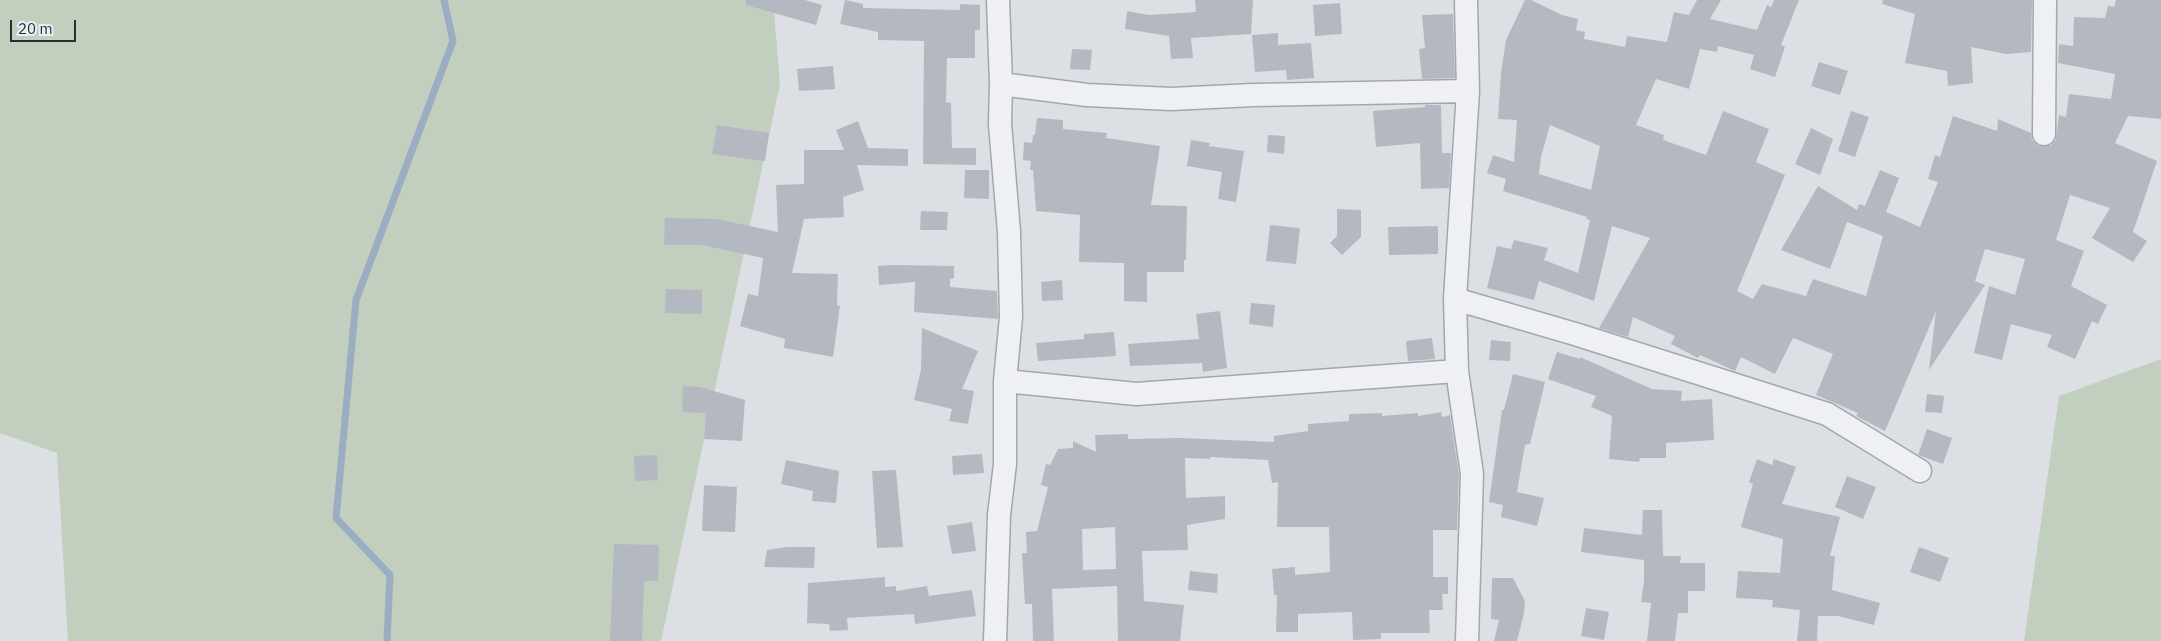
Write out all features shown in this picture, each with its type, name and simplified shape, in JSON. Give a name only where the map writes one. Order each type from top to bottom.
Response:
[{"type":"street","points":[[995,641],[999,514],[1005,464],[1005,381],[1011,308],[1009,232],[1000,124],[1001,84],[998,0]]},
{"type":"street","points":[[1466,0],[1468,91],[1455,298],[1457,371],[1472,474],[1467,641]]},
{"type":"street","points":[[2044,134],[2045,0]]},
{"type":"street","points":[[1001,84],[1087,95],[1171,100],[1253,95],[1468,91]]},
{"type":"street","points":[[1455,298],[1827,414],[1920,471]]},
{"type":"street","points":[[1005,381],[1136,394],[1457,371]]},
{"type":"green space","points":[[0,0],[773,0],[780,84],[661,641],[68,641],[57,453],[0,433]]},
{"type":"green space","points":[[2161,359],[2161,641],[2024,641],[2059,396]]},
{"type":"building","points":[[746,0],[805,0],[822,5],[816,25],[746,5]]},
{"type":"building","points":[[845,0],[863,4],[863,8],[960,10],[960,4],[980,5],[980,30],[975,30],[975,58],[947,58],[946,102],[951,103],[952,148],[976,148],[976,165],[923,164],[924,41],[878,40],[878,32],[840,24]]},
{"type":"building","points":[[1195,0],[1253,0],[1251,34],[1191,38],[1193,58],[1171,59],[1169,36],[1125,29],[1127,11],[1149,15],[1196,12]]},
{"type":"building","points":[[1525,0],[1531,0],[1562,15],[1578,19],[1576,30],[1585,32],[1584,39],[1625,47],[1627,36],[1667,42],[1674,12],[1689,15],[1697,0],[1721,0],[1710,19],[1757,30],[1767,5],[1771,7],[1774,0],[1799,0],[1781,45],[1785,47],[1775,77],[1750,69],[1754,55],[1718,46],[1717,52],[1700,49],[1689,89],[1656,79],[1636,125],[1664,135],[1663,140],[1706,155],[1723,111],[1769,129],[1756,162],[1785,175],[1737,291],[1753,299],[1762,284],[1806,296],[1813,279],[1866,296],[1883,236],[1847,222],[1830,269],[1781,250],[1818,186],[1857,210],[1859,204],[1865,206],[1880,170],[1899,178],[1886,212],[1920,227],[1938,182],[1928,179],[1935,155],[1940,157],[1953,116],[1997,131],[1998,119],[2031,133],[2032,140],[2038,146],[2050,146],[2056,140],[2059,115],[2066,117],[2069,94],[2111,99],[2115,74],[2058,63],[2059,44],[2073,46],[2074,17],[2105,18],[2108,6],[2114,7],[2116,0],[2161,0],[2161,119],[2128,116],[2115,143],[2157,161],[2133,232],[2147,241],[2133,262],[2092,238],[2110,208],[2070,195],[2056,240],[2084,251],[2071,286],[2107,305],[2098,324],[2092,321],[2075,359],[2047,347],[2052,335],[2011,324],[2002,360],[1974,353],[1989,286],[2015,295],[2025,259],[1985,249],[1975,281],[1985,285],[1929,370],[1936,311],[1885,431],[1856,416],[1858,413],[1816,395],[1833,354],[1793,338],[1775,374],[1741,357],[1735,371],[1700,355],[1698,358],[1671,344],[1675,336],[1633,317],[1628,337],[1599,328],[1650,238],[1612,226],[1594,301],[1539,281],[1534,300],[1487,288],[1497,246],[1511,249],[1514,240],[1548,248],[1544,260],[1578,273],[1590,220],[1586,219],[1587,217],[1503,191],[1506,179],[1487,173],[1493,155],[1514,162],[1517,120],[1498,119],[1501,73],[1506,40]],"holes":[[[1550,125],[1600,146],[1591,190],[1539,174],[1541,157]]]},
{"type":"building","points":[[1883,0],[2032,0],[2031,52],[2006,54],[1971,47],[1973,83],[1948,86],[1947,71],[1905,63],[1915,14],[1882,4]]},
{"type":"building","points":[[1340,3],[1342,34],[1315,36],[1313,5]]},
{"type":"building","points":[[1453,14],[1455,78],[1422,79],[1419,49],[1425,48],[1422,15]]},
{"type":"building","points":[[1278,33],[1278,45],[1311,43],[1314,78],[1287,80],[1286,70],[1255,72],[1252,35]]},
{"type":"building","points":[[1072,49],[1092,50],[1090,70],[1070,69]]},
{"type":"building","points":[[1819,62],[1848,71],[1840,95],[1811,86]]},
{"type":"building","points":[[833,66],[835,89],[799,91],[797,69]]},
{"type":"building","points":[[1425,105],[1441,105],[1442,153],[1451,153],[1449,188],[1421,189],[1420,143],[1376,147],[1373,111],[1425,107]]},
{"type":"building","points":[[1851,111],[1869,117],[1855,157],[1838,151]]},
{"type":"building","points":[[1037,118],[1063,120],[1063,129],[1107,133],[1106,138],[1160,146],[1151,205],[1187,206],[1186,260],[1184,260],[1184,272],[1147,272],[1147,302],[1124,301],[1124,263],[1079,262],[1080,215],[1036,211],[1033,170],[1030,170],[1031,161],[1023,160],[1024,142],[1032,143]]},
{"type":"building","points":[[858,121],[868,148],[908,149],[908,166],[857,165],[864,190],[843,197],[844,217],[804,219],[792,273],[838,274],[837,305],[840,306],[833,357],[784,348],[785,339],[740,326],[748,294],[758,296],[763,258],[702,245],[664,245],[665,218],[716,219],[778,232],[776,185],[804,184],[804,150],[844,150],[836,130]]},
{"type":"building","points":[[717,125],[769,133],[765,161],[712,154]]},
{"type":"building","points":[[1811,128],[1833,139],[1820,175],[1795,164]]},
{"type":"building","points":[[1268,135],[1285,136],[1284,154],[1267,152]]},
{"type":"building","points":[[1191,140],[1210,143],[1209,146],[1244,151],[1236,202],[1218,199],[1222,172],[1187,166]]},
{"type":"building","points":[[965,170],[989,170],[989,199],[964,198]]},
{"type":"building","points":[[1337,209],[1361,210],[1361,237],[1342,255],[1330,243],[1337,236]]},
{"type":"building","points":[[921,211],[948,212],[947,230],[920,230]]},
{"type":"building","points":[[1270,225],[1300,228],[1296,264],[1266,261]]},
{"type":"building","points":[[1438,226],[1438,254],[1389,255],[1388,227]]},
{"type":"building","points":[[878,266],[954,266],[954,278],[950,279],[950,287],[997,291],[998,319],[914,312],[915,282],[879,285]]},
{"type":"building","points":[[1062,280],[1063,300],[1042,301],[1041,282]]},
{"type":"building","points":[[666,289],[702,290],[702,314],[665,313]]},
{"type":"building","points":[[1251,303],[1275,305],[1273,327],[1249,324]]},
{"type":"building","points":[[1220,311],[1227,368],[1203,372],[1202,363],[1130,366],[1128,344],[1199,339],[1196,314]]},
{"type":"building","points":[[922,328],[978,351],[962,389],[974,391],[968,424],[949,421],[952,409],[914,400],[921,369]]},
{"type":"building","points":[[1114,332],[1116,356],[1038,361],[1036,343],[1084,339],[1084,334]]},
{"type":"building","points":[[1432,338],[1435,359],[1408,361],[1406,341]]},
{"type":"building","points":[[1491,340],[1511,342],[1510,361],[1489,360]]},
{"type":"building","points":[[1557,352],[1580,359],[1580,357],[1652,389],[1682,391],[1681,401],[1712,399],[1714,440],[1666,443],[1666,458],[1640,458],[1639,462],[1609,459],[1612,416],[1591,407],[1596,396],[1548,379]]},
{"type":"building","points":[[1513,374],[1545,382],[1530,444],[1525,445],[1517,492],[1544,498],[1537,526],[1501,517],[1503,505],[1489,502],[1502,410],[1504,410]]},
{"type":"building","points":[[683,386],[700,387],[745,400],[742,441],[704,439],[706,413],[682,412]]},
{"type":"building","points":[[1927,394],[1944,396],[1942,413],[1925,412]]},
{"type":"building","points":[[1441,412],[1442,417],[1450,415],[1459,475],[1457,530],[1433,530],[1433,577],[1448,577],[1448,594],[1442,594],[1443,610],[1429,610],[1430,633],[1381,633],[1381,639],[1353,640],[1352,612],[1298,614],[1298,632],[1276,632],[1277,595],[1274,595],[1272,569],[1295,567],[1295,575],[1330,572],[1329,527],[1277,527],[1278,482],[1272,483],[1268,460],[1210,457],[1210,459],[1185,458],[1186,498],[1225,496],[1225,519],[1187,525],[1188,550],[1142,551],[1144,601],[1184,605],[1180,641],[1118,641],[1117,586],[1052,589],[1054,641],[1033,641],[1032,604],[1025,604],[1022,553],[1027,553],[1026,532],[1037,531],[1048,487],[1041,485],[1046,464],[1050,465],[1058,449],[1073,448],[1073,441],[1096,452],[1095,435],[1128,434],[1128,439],[1181,438],[1274,442],[1274,436],[1308,431],[1308,424],[1349,421],[1349,414],[1382,413],[1382,416],[1418,413],[1418,416]],"holes":[[[1115,527],[1116,569],[1083,570],[1082,529]]]},
{"type":"building","points":[[1927,429],[1952,438],[1943,464],[1918,455]]},
{"type":"building","points":[[982,454],[984,473],[953,475],[952,456]]},
{"type":"building","points":[[657,455],[658,480],[635,481],[634,456]]},
{"type":"building","points":[[1757,459],[1772,465],[1774,459],[1796,467],[1782,504],[1840,517],[1830,556],[1835,556],[1832,590],[1880,603],[1874,625],[1838,616],[1818,616],[1817,641],[1797,641],[1800,610],[1772,607],[1773,600],[1736,598],[1738,571],[1780,573],[1783,539],[1741,527],[1753,484],[1749,482]]},
{"type":"building","points":[[786,460],[839,471],[836,503],[812,501],[813,491],[781,484]]},
{"type":"building","points":[[896,470],[903,547],[877,548],[872,471]]},
{"type":"building","points":[[1847,476],[1876,487],[1863,519],[1835,507]]},
{"type":"building","points":[[704,485],[737,487],[735,532],[702,531]]},
{"type":"building","points":[[1643,510],[1662,510],[1663,556],[1681,556],[1680,563],[1705,563],[1705,591],[1688,591],[1688,613],[1678,613],[1675,641],[1647,641],[1651,603],[1641,602],[1644,560],[1581,552],[1584,528],[1642,535]]},
{"type":"building","points":[[972,522],[976,551],[952,554],[947,526]]},
{"type":"building","points":[[614,544],[659,545],[658,581],[644,581],[642,641],[610,641]]},
{"type":"building","points":[[786,547],[815,547],[814,568],[764,567],[767,550]]},
{"type":"building","points":[[1919,547],[1949,558],[1940,582],[1910,572]]},
{"type":"building","points":[[1190,571],[1218,574],[1217,593],[1188,590]]},
{"type":"building","points":[[885,577],[885,587],[896,586],[896,591],[927,586],[929,596],[972,590],[976,616],[915,624],[914,614],[847,618],[848,630],[830,631],[829,624],[807,623],[808,583]]},
{"type":"building","points":[[1492,578],[1513,578],[1525,601],[1517,641],[1494,641],[1499,620],[1491,619]]},
{"type":"building","points":[[1586,608],[1609,612],[1604,640],[1581,636]]},
{"type":"waterway","points":[[387,641],[390,575],[336,518],[356,300],[453,41],[444,0]]}]
